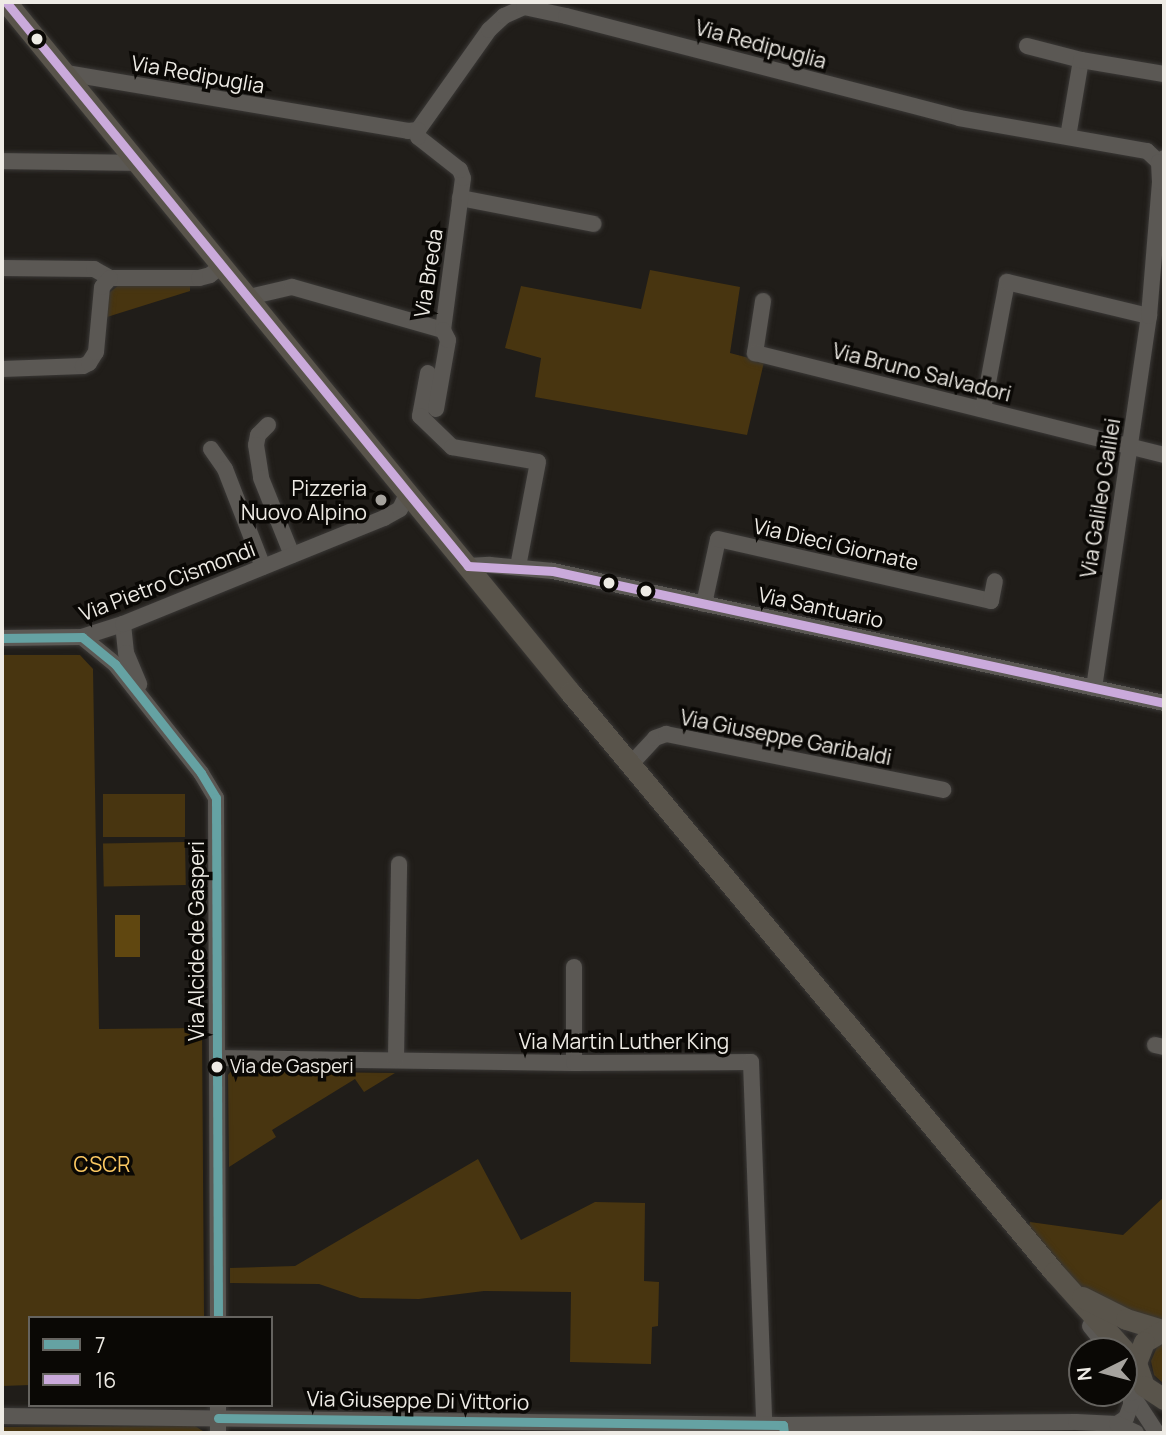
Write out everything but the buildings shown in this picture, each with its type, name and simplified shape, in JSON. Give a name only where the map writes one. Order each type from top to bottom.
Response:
[{"type":"main road","points":[[6,2],[631,764],[1107,1337]]},
{"type":"main road","points":[[1068,1289],[1098,1307],[1163,1330]]},
{"type":"main road","points":[[1138,1352],[1144,1342],[1163,1330]]},
{"type":"main road","points":[[1138,1377],[1144,1386],[1164,1399]]},
{"type":"street","name":"Via Redipuglia","points":[[66,73],[408,131],[418,130],[489,30],[504,16],[524,8],[566,16],[959,118],[1147,151],[1162,160]]},
{"type":"street","points":[[1027,46],[1081,60],[1164,74]]},
{"type":"street","points":[[1068,137],[1081,60]]},
{"type":"street","name":"Via Breda","points":[[249,297],[292,287],[443,330],[460,198],[460,170],[418,137],[418,130]]},
{"type":"street","name":"Via Galileo Galilei","points":[[1094,688],[1116,521],[1130,447],[1158,248],[1162,160]]},
{"type":"street","points":[[2,161],[139,163]]},
{"type":"street","points":[[460,198],[594,224]]},
{"type":"street","points":[[2,268],[94,269],[110,278],[199,278],[210,275],[223,265]]},
{"type":"street","points":[[2,369],[83,366],[89,363],[96,352],[102,287],[110,278]]},
{"type":"street","points":[[984,409],[1007,282],[1149,316]]},
{"type":"street","name":"Via Bruno Salvadori","points":[[763,301],[755,353],[1164,455]]},
{"type":"street","points":[[436,409],[448,340],[443,330]]},
{"type":"street","points":[[428,373],[420,416],[452,447],[538,462],[518,567]]},
{"type":"street","points":[[268,425],[260,433],[256,445],[261,478],[292,555]]},
{"type":"street","points":[[211,449],[225,469],[263,567]]},
{"type":"street","name":"Via Pietro Cismondi","points":[[2,638],[82,637],[123,624],[384,518],[400,509],[408,492]]},
{"type":"street","name":"Via Dieci Giornate","points":[[704,604],[718,539],[991,601],[995,581]]},
{"type":"street","name":"Via Santuario","points":[[468,566],[552,571],[1164,703]]},
{"type":"street","name":"Via Alcide de Gasperi","points":[[123,624],[126,653]]},
{"type":"street","name":"Via Alcide de Gasperi","points":[[100,632],[114,636],[126,653],[153,711]]},
{"type":"street","name":"Via Alcide de Gasperi","points":[[82,637],[115,663],[212,789],[216,798],[218,1316]]},
{"type":"street","name":"Via Giuseppe Garibaldi","points":[[631,764],[655,738],[666,734],[943,790]]},
{"type":"street","points":[[396,1059],[399,864]]},
{"type":"street","points":[[574,967],[574,1063]]},
{"type":"street","name":"Via Martin Luther King","points":[[218,1058],[574,1063],[751,1062],[764,1425]]},
{"type":"street","points":[[1054,1272],[1077,1310],[1099,1337]]},
{"type":"street","points":[[1112,1427],[1129,1411],[1129,1407]]},
{"type":"street","points":[[1138,1407],[1157,1433]]},
{"type":"street","name":"Via Giuseppe Di Vittorio","points":[[2,1416],[764,1425],[783,1429],[1112,1427]]},
{"type":"street","points":[[1112,1427],[1136,1433]]},
{"type":"green space","points":[[650,270],[740,287],[730,353],[764,362],[747,435],[535,397],[541,358],[505,348],[521,286],[641,309]]},
{"type":"green space","points":[[120,284],[190,285],[190,291],[107,317],[109,293]]},
{"type":"green space","name":"CSCR","points":[[2,655],[80,655],[93,669],[99,1029],[202,1028],[204,1316],[28,1316],[28,1385],[2,1386]]},
{"type":"green space","points":[[103,794],[185,794],[185,837],[103,837]]},
{"type":"green space","points":[[185,842],[186,885],[104,886],[103,843]]},
{"type":"green space","points":[[231,1071],[395,1073],[364,1092],[355,1079],[272,1130],[276,1137],[229,1167],[228,1075]]},
{"type":"green space","points":[[478,1159],[521,1240],[595,1202],[645,1203],[644,1281],[659,1282],[658,1326],[652,1327],[651,1364],[570,1362],[571,1292],[484,1291],[419,1299],[360,1298],[319,1284],[230,1283],[230,1268],[295,1266]]},
{"type":"green space","points":[[1164,1197],[1164,1319],[1152,1320],[1099,1300],[1080,1286],[1029,1227],[1030,1222],[1123,1235]]},
{"type":"green space","points":[[1164,1343],[1164,1384],[1154,1375],[1151,1361],[1157,1347]]},
{"type":"green space","points":[[195,1426],[206,1433],[2,1433],[2,1427]]},
{"type":"shaded area","points":[[115,915],[140,915],[140,957],[115,957]]},
{"type":"transit line","name":"16","points":[[6,2],[468,566],[553,571],[1164,703]]},
{"type":"transit line","name":"7","points":[[82,637],[115,664],[201,773],[216,798],[218,1316]]},
{"type":"transit line","name":"7","points":[[2,638],[82,637]]},
{"type":"transit line","name":"7","points":[[218,1418],[783,1425],[784,1433]]},
{"type":"place","name":"Pizzeria Nuovo Alpino","points":[[381,500]]},
{"type":"place","name":"Via de Gasperi","points":[[217,1067]]}]
